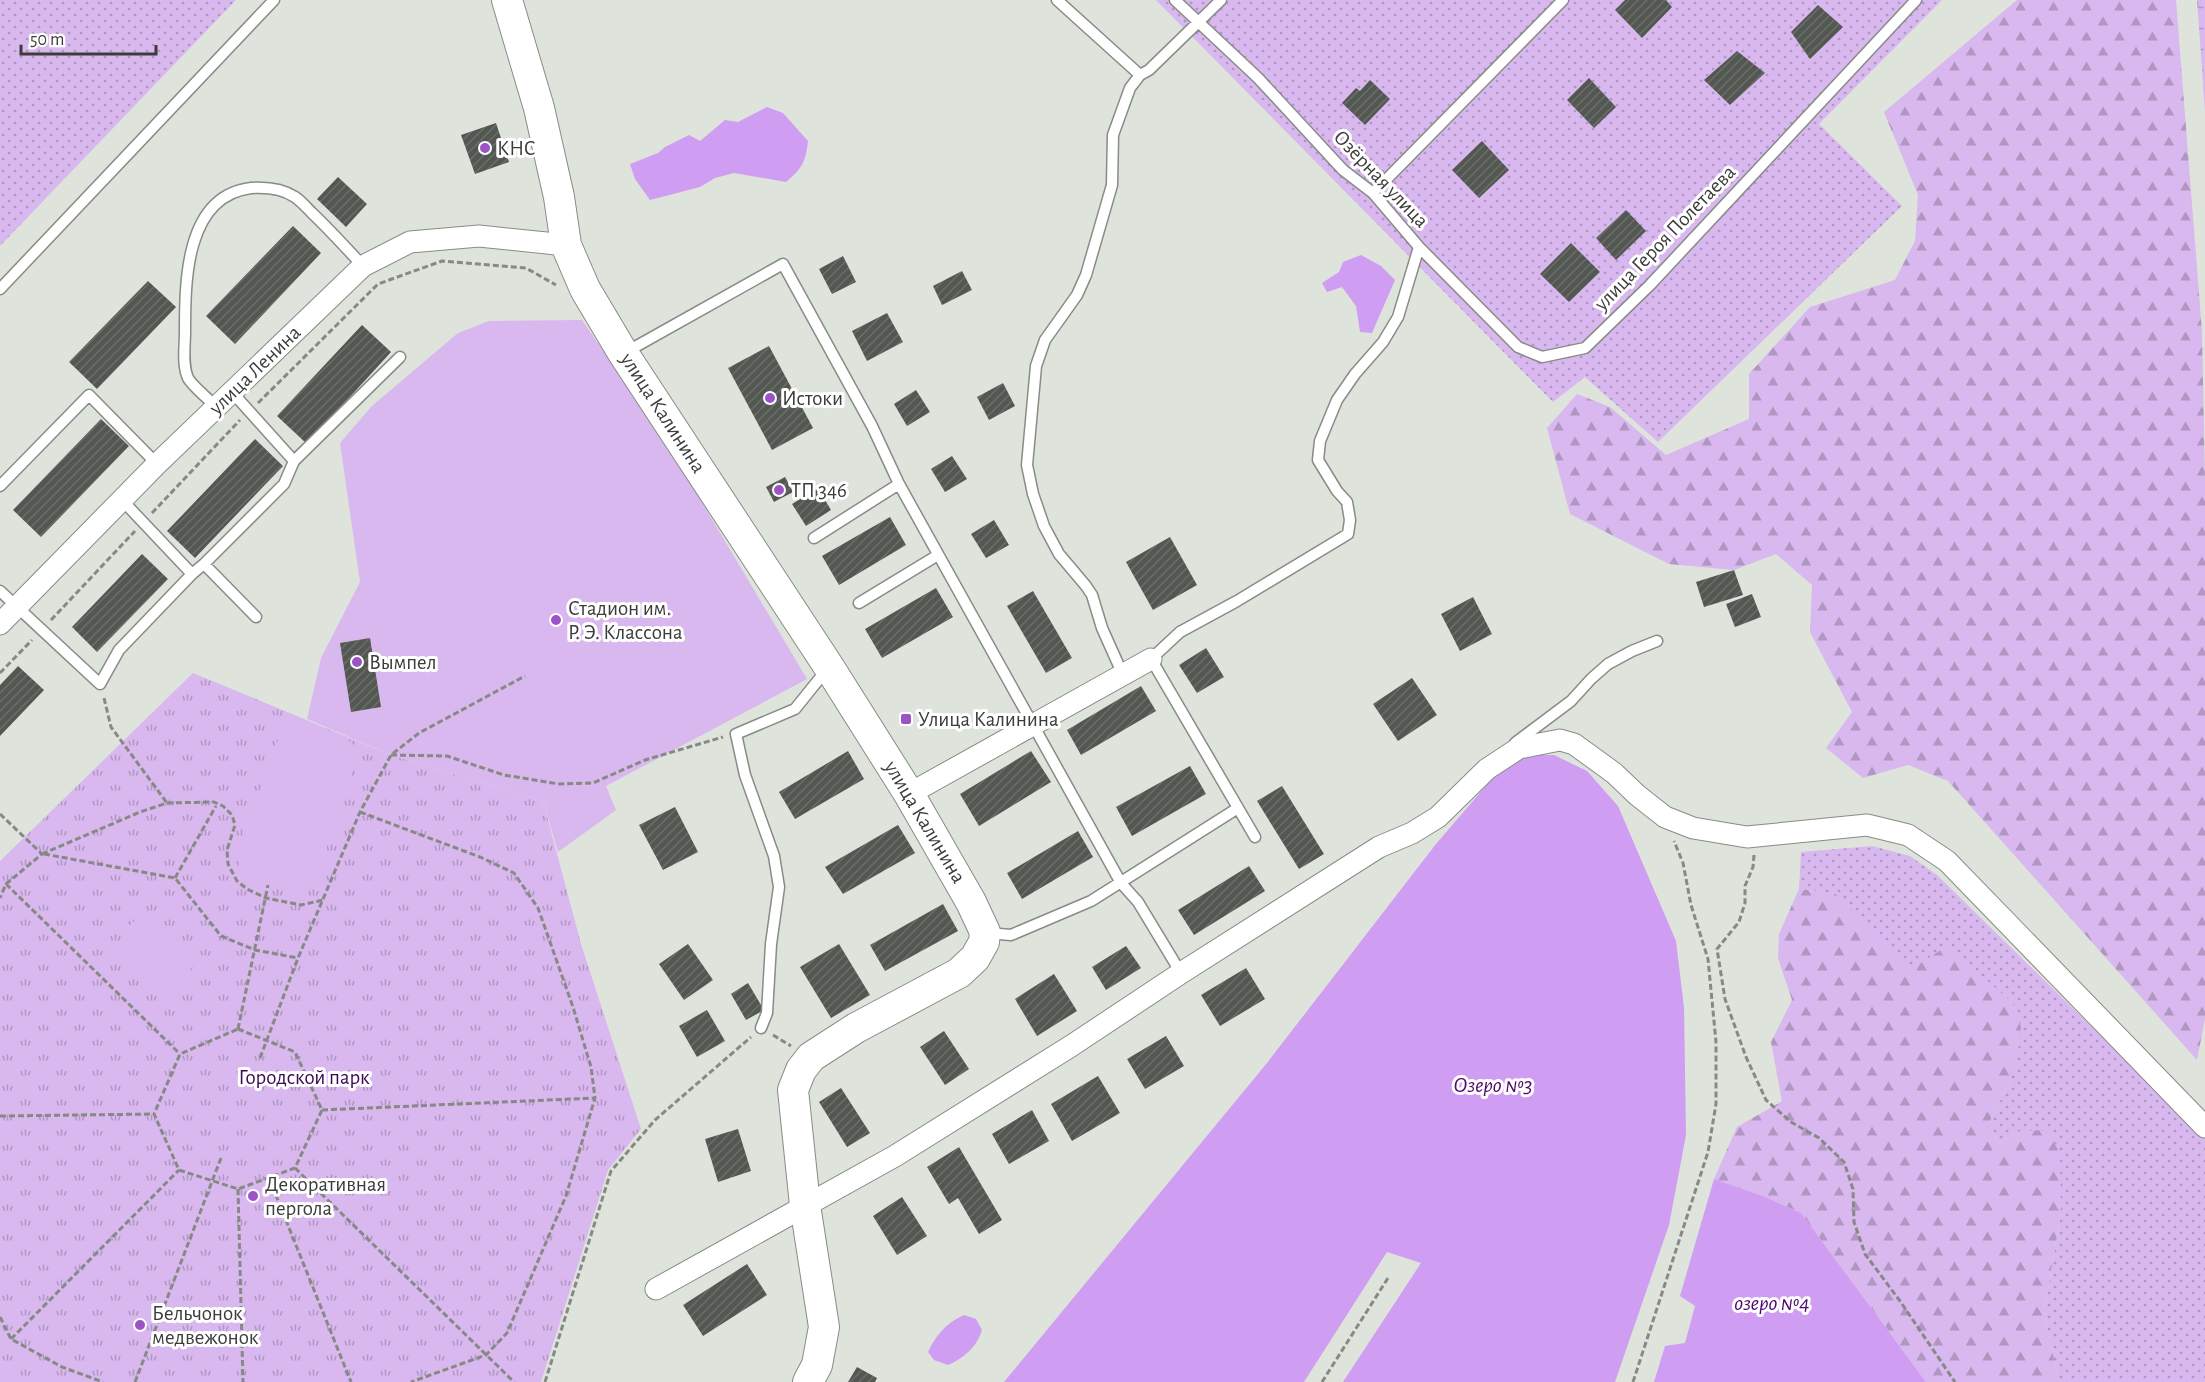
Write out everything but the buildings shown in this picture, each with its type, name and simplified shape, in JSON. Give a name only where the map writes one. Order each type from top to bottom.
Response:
[{"type":"street","name":"улица Калинина","points":[[507,0],[539,108],[559,197],[566,245],[585,289],[623,353],[829,667],[909,794],[971,902],[985,932]]},
{"type":"street","name":"улица Ленина","points":[[0,624],[157,464],[363,266],[410,242],[479,236],[566,245]]},
{"type":"street","points":[[909,794],[1151,659]]},
{"type":"street","points":[[656,1289],[904,1150],[1071,1046],[1379,847],[1412,833],[1438,817],[1500,759],[1519,748],[1560,740],[1574,744],[1614,773],[1665,817],[1693,828],[1747,837],[1867,825],[1908,835],[1947,861],[2205,1126]]},
{"type":"street","points":[[808,1382],[817,1365],[824,1327],[806,1205],[793,1090],[801,1070],[811,1057],[856,1028],[959,973],[975,958],[984,942],[985,932]]},
{"type":"lane","points":[[0,289],[274,0]]},
{"type":"lane","points":[[1056,0],[1140,75]]},
{"type":"lane","name":"Озёрная улица","points":[[1151,659],[1180,632],[1237,601],[1347,534],[1350,520],[1347,502],[1337,491],[1318,460],[1320,441],[1337,400],[1355,374],[1383,342],[1398,317],[1419,247],[1373,193],[1343,170],[1258,78],[1175,0]]},
{"type":"lane","points":[[1123,675],[1102,628],[1092,595],[1059,554],[1044,526],[1033,494],[1027,465],[1036,366],[1045,340],[1077,295],[1086,275],[1112,185],[1113,135],[1130,88],[1140,75],[1149,70],[1221,0]]},
{"type":"lane","points":[[1373,193],[1563,0]]},
{"type":"lane","name":"улица Героя Полетаева","points":[[1419,247],[1518,347],[1542,357],[1585,348],[1650,285],[1916,0]]},
{"type":"lane","points":[[217,408],[188,379],[185,355],[185,304],[189,262],[195,236],[206,214],[222,200],[241,190],[258,188],[279,190],[296,197],[363,266]]},
{"type":"lane","points":[[623,353],[783,264],[872,426],[899,484],[1121,883],[1138,902],[1181,973]]},
{"type":"lane","points":[[0,591],[100,684],[119,650],[192,574],[284,484],[294,461],[400,357]]},
{"type":"lane","points":[[232,392],[294,461]]},
{"type":"lane","points":[[0,486],[89,395],[157,464]]},
{"type":"lane","points":[[814,538],[899,484]]},
{"type":"lane","points":[[122,500],[192,574]]},
{"type":"lane","points":[[859,603],[939,555]]},
{"type":"lane","points":[[204,564],[256,617]]},
{"type":"lane","points":[[1500,759],[1508,749],[1571,701],[1608,664],[1657,641]]},
{"type":"lane","points":[[1151,659],[1255,837]]},
{"type":"lane","points":[[761,1028],[767,1013],[771,944],[779,886],[774,856],[745,775],[736,734],[795,709],[829,667]]},
{"type":"lane","points":[[985,932],[1011,935],[1091,901],[1238,808]]},
{"type":"path","points":[[0,673],[250,410],[378,284],[442,261],[526,268],[561,287]]},
{"type":"path","points":[[260,1058],[298,958],[360,812],[391,755],[419,733],[525,676]]},
{"type":"path","points":[[100,684],[111,727],[167,802]]},
{"type":"path","points":[[391,755],[447,756],[504,775],[559,784],[592,783],[645,760],[736,734]]},
{"type":"path","points":[[0,898],[6,884],[42,854],[167,802],[214,802],[223,806],[232,815],[235,825],[228,850],[228,864],[237,880],[246,889],[266,898],[301,905],[322,900]]},
{"type":"path","points":[[175,879],[216,806]]},
{"type":"path","points":[[360,812],[480,856],[514,873],[538,908],[570,996],[591,1066],[595,1098],[566,1196],[507,1333],[486,1355],[411,1382]]},
{"type":"path","points":[[0,814],[42,854],[175,879],[221,936],[255,950],[298,958]]},
{"type":"path","points":[[1633,1382],[1708,1152],[1716,1104],[1716,1042],[1708,959],[1691,905],[1683,863],[1665,817]]},
{"type":"path","points":[[1747,837],[1754,846],[1753,867],[1745,886],[1745,903],[1739,922],[1717,949],[1725,999],[1746,1057],[1766,1100],[1791,1122],[1819,1138],[1844,1162],[1853,1189],[1854,1222],[1865,1254],[1900,1300],[1955,1382]]},
{"type":"path","points":[[6,884],[180,1054]]},
{"type":"path","points":[[238,1029],[268,885]]},
{"type":"path","points":[[545,1382],[610,1172],[655,1120],[761,1028],[811,1057]]},
{"type":"path","points":[[238,1029],[295,1052],[322,1110],[295,1168],[238,1190],[179,1170],[154,1114],[180,1054],[238,1029]]},
{"type":"path","points":[[322,1110],[595,1098]]},
{"type":"path","points":[[0,1116],[154,1114]]},
{"type":"path","points":[[135,1382],[221,1158]]},
{"type":"path","points":[[295,1168],[513,1382]]},
{"type":"path","points":[[11,1340],[179,1170]]},
{"type":"path","points":[[269,1178],[351,1382]]},
{"type":"path","points":[[238,1190],[243,1382]]},
{"type":"path","points":[[1322,1382],[1388,1278]]},
{"type":"path","points":[[0,1317],[11,1340],[62,1367],[103,1382]]},
{"type":"green space","points":[[0,0],[236,0],[0,246]]},
{"type":"green space","points":[[1156,0],[1942,0],[1819,124],[1902,206],[1658,442],[1585,377],[1553,402]]},
{"type":"green space","points":[[2017,0],[2176,0],[2202,332],[2205,480],[2205,1019],[2197,1060],[1948,781],[1908,765],[1863,778],[1826,748],[1852,712],[1810,632],[1812,585],[1776,554],[1734,570],[1669,564],[1570,514],[1547,428],[1577,394],[1610,407],[1666,455],[1749,419],[1749,374],[1810,307],[1895,280],[1915,241],[1918,195],[1884,112]]},
{"type":"green space","points":[[2197,0],[2205,0],[2205,111]]},
{"type":"green space","name":"Стадион им. Р. Э. Классона","points":[[582,320],[666,442],[807,679],[606,786],[616,810],[558,852],[543,801],[391,755],[307,719],[321,658],[360,582],[340,443],[372,406],[458,333],[489,321]]},
{"type":"green space","name":"Городской парк","points":[[193,673],[391,755],[543,801],[581,944],[641,1129],[608,1170],[541,1382],[0,1382],[0,861]]},
{"type":"green space","points":[[299,719],[343,736],[356,747],[357,758],[315,882],[305,893],[296,894],[248,877],[239,867],[237,853],[281,731],[288,724]]},
{"type":"green space","points":[[1872,846],[1910,856],[1937,875],[2205,1138],[2205,1382],[2059,1382],[2044,1312],[2061,1212],[2020,1131],[1999,1143],[1989,1123],[2011,1079],[1835,893],[1799,889],[1801,852]]},
{"type":"green space","points":[[1799,889],[1835,893],[1910,970],[1947,946],[2013,1003],[2021,1027],[2018,1051],[2011,1079],[1989,1123],[1999,1143],[2020,1131],[2050,1130],[2060,1156],[2061,1212],[2044,1312],[2059,1382],[1926,1382],[1801,1213],[1763,1196],[1714,1179],[1737,1127],[1782,1101],[1771,1042],[1792,1000],[1778,958],[1779,934]]},
{"type":"green space","points":[[145,910],[198,959],[167,1002],[130,971],[121,934]]},
{"type":"water","points":[[767,107],[783,113],[808,141],[802,164],[786,182],[734,173],[715,178],[700,187],[650,200],[635,179],[630,164],[658,153],[689,135],[700,141],[725,120],[738,122]]},
{"type":"water","points":[[1361,255],[1381,266],[1395,280],[1372,333],[1360,332],[1356,306],[1342,287],[1327,292],[1322,283],[1339,272],[1343,262]]},
{"type":"water","name":"Озеро №3","points":[[1530,755],[1554,755],[1587,771],[1618,806],[1676,941],[1684,1008],[1686,1135],[1669,1225],[1615,1382],[1343,1382],[1421,1263],[1387,1252],[1304,1382],[1004,1382],[1267,1063],[1436,844],[1503,766]]},
{"type":"water","name":"озеро №4","points":[[1714,1179],[1763,1196],[1801,1213],[1926,1382],[1654,1382],[1665,1346],[1685,1343],[1695,1306],[1680,1296]]},
{"type":"water","points":[[964,1315],[976,1319],[982,1330],[977,1342],[959,1359],[948,1365],[934,1360],[928,1352],[934,1340],[942,1330]]},
{"type":"place","name":"КНС","points":[[485,148]]},
{"type":"place","name":"Истоки","points":[[770,398]]},
{"type":"place","name":"ТП 346","points":[[779,490]]},
{"type":"place","name":"Стадион им. Р. Э. Классона","points":[[556,620]]},
{"type":"place","name":"Вымпел","points":[[357,662]]},
{"type":"place","name":"Улица Калинина","points":[[906,719]]},
{"type":"place","name":"Декоративная пергола","points":[[253,1196]]},
{"type":"place","name":"Бельчонок медвежонок","points":[[140,1325]]}]
